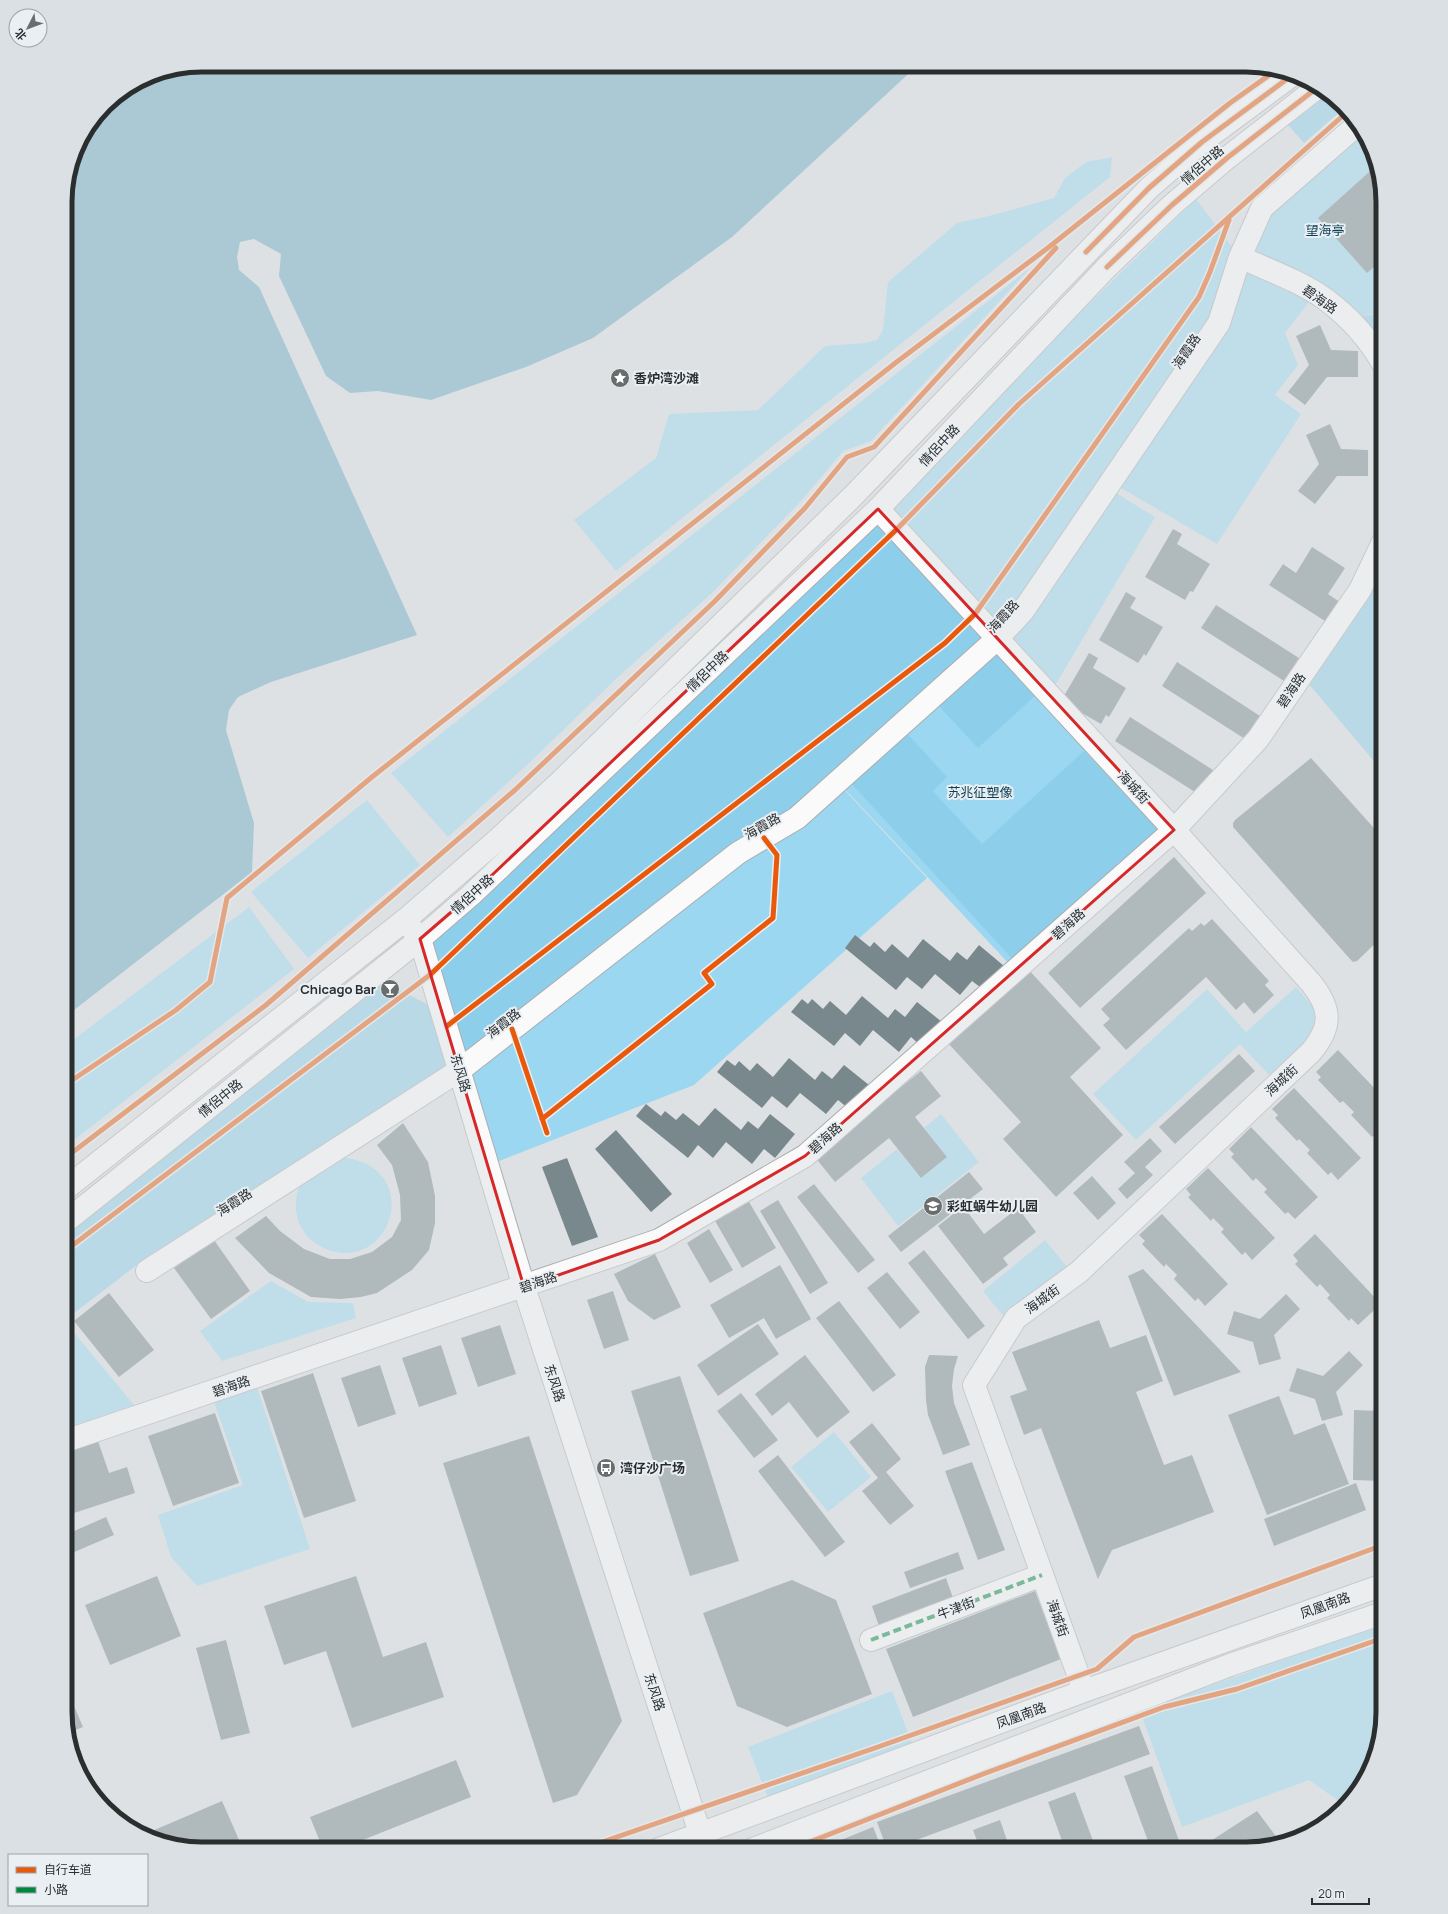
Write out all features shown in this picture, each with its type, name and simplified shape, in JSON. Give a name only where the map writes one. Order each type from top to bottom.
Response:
[{"type":"main road","name":"情侶中路","points":[[72,1183],[405,920],[460,874],[561,781],[854,495],[1149,188],[1202,142],[1287,79]]},
{"type":"main road","name":"情侶中路","points":[[72,1216],[420,939],[477,890],[878,509],[1107,267],[1172,205],[1227,158],[1313,91]]},
{"type":"main road","name":"海霞路","points":[[146,1271],[460,1070],[738,853],[798,818],[998,639],[1023,612],[1219,323],[1240,257],[1262,208],[1353,128]]},
{"type":"main road","name":"碧海路","points":[[1240,257],[1293,281],[1324,298],[1349,320],[1376,352]]},
{"type":"main road","name":"海城街","points":[[878,509],[1174,830],[1319,993],[1328,1019],[1325,1031],[1312,1052],[1079,1272],[1016,1318],[974,1385],[1084,1691]]},
{"type":"main road","name":"碧海路","points":[[72,1439],[524,1287],[659,1240],[805,1156],[1174,830],[1258,739],[1360,590],[1376,557]]},
{"type":"main road","name":"东风路","points":[[405,920],[420,939],[524,1287],[703,1842]]},
{"type":"main road","name":"牛津街","points":[[870,1640],[1042,1575]]},
{"type":"main road","name":"凤凰南路","points":[[703,1842],[1084,1691],[1376,1587]]},
{"type":"main road","name":"凤凰南路","points":[[771,1842],[1230,1665],[1376,1615]]},
{"type":"highlighted area","points":[[878,509],[1174,830],[805,1156],[659,1240],[524,1287],[420,939],[471,895]]},
{"type":"green space","name":"望海亭","points":[[1354,131],[1363,145],[1369,160],[1375,185],[1376,313],[1349,318],[1241,256],[1263,208]]},
{"type":"green space","points":[[1112,157],[1110,177],[616,571],[574,520],[656,458],[669,414],[758,410],[825,346],[865,343],[877,340],[883,330],[888,282],[957,223],[993,215],[1054,198],[1065,178],[1086,162]]},
{"type":"green space","points":[[1196,199],[1239,256],[1217,323],[998,638],[880,509]]},
{"type":"green space","points":[[1030,268],[871,441],[843,451],[801,501],[712,593],[617,678],[527,765],[448,837],[391,773]]},
{"type":"green space","points":[[1246,271],[1309,302],[1285,333],[1298,365],[1275,395],[1301,414],[1217,544],[1116,485]]},
{"type":"green space","points":[[1113,491],[1155,517],[1053,689],[1007,639],[1032,617]]},
{"type":"green space","name":"苏兆征塑像","points":[[991,645],[1154,825],[1014,969],[839,783]]},
{"type":"green space","points":[[838,783],[927,878],[694,1085],[489,1165],[461,1070]]},
{"type":"green space","points":[[367,800],[420,865],[308,958],[251,892]]},
{"type":"green space","points":[[249,907],[294,969],[72,1142],[72,1041]]},
{"type":"green space","points":[[1296,987],[1317,1011],[1313,1035],[1269,1075],[1240,1044],[1136,1140],[1093,1094],[1207,989],[1246,1032]]},
{"type":"green space","points":[[941,1114],[979,1162],[898,1226],[861,1178],[897,1149],[921,1178],[947,1157],[924,1128]]},
{"type":"green space","points":[[338,1157],[367,1164],[384,1179],[391,1198],[390,1218],[381,1236],[365,1249],[345,1253],[320,1246],[310,1239],[300,1225],[296,1209],[297,1194],[302,1183]]},
{"type":"green space","points":[[1045,1240],[1068,1268],[1005,1318],[983,1291]]},
{"type":"green space","points":[[271,1281],[308,1302],[353,1303],[356,1318],[222,1361],[200,1331]]},
{"type":"green space","points":[[72,1330],[134,1405],[72,1427]]},
{"type":"green space","points":[[256,1384],[310,1549],[197,1586],[171,1557],[158,1515],[243,1485],[213,1399]]},
{"type":"green space","points":[[834,1432],[871,1477],[828,1512],[791,1467]]},
{"type":"green space","points":[[1376,1627],[1376,1712],[1372,1745],[1359,1777],[1340,1802],[1309,1780],[1182,1827],[1140,1711]]},
{"type":"green space","points":[[892,1691],[914,1748],[770,1803],[748,1747]]},
{"type":"shaded area","points":[[202,72],[910,72],[732,237],[593,338],[526,367],[431,400],[378,391],[350,393],[326,376],[279,276],[281,254],[254,239],[240,242],[237,257],[239,270],[259,287],[417,635],[271,682],[238,697],[229,710],[226,730],[254,823],[252,872],[72,1012],[72,194],[76,169],[82,152],[94,130],[104,116],[116,104],[137,89],[152,82],[185,73]]},
{"type":"shaded area","points":[[1312,90],[1340,112],[1304,143],[1278,114]]},
{"type":"shaded area","points":[[1376,314],[1376,352],[1350,318]]},
{"type":"shaded area","points":[[877,512],[996,639],[796,816],[460,1068],[422,940]]},
{"type":"shaded area","points":[[1376,556],[1376,764],[1302,676]]},
{"type":"shaded area","points":[[996,650],[1037,694],[978,748],[937,704]]},
{"type":"shaded area","name":"苏兆征塑像","points":[[904,730],[947,777],[933,791],[982,844],[1084,751],[1160,832],[1016,963],[849,781]]},
{"type":"shaded area","points":[[379,980],[433,1007],[450,1068],[150,1255],[72,1315],[72,1215]]},
{"type":"building","points":[[1371,170],[1375,185],[1376,202],[1376,265],[1367,273],[1318,218]]},
{"type":"building","points":[[1320,325],[1331,350],[1358,351],[1358,377],[1327,377],[1305,405],[1288,392],[1309,365],[1296,336]]},
{"type":"building","points":[[1330,424],[1341,449],[1368,450],[1368,476],[1337,476],[1315,504],[1298,491],[1319,464],[1306,435]]},
{"type":"building","points":[[1173,529],[1182,534],[1177,544],[1210,564],[1193,592],[1190,591],[1185,600],[1145,577]]},
{"type":"building","points":[[1312,547],[1345,568],[1328,594],[1341,603],[1328,623],[1269,585],[1283,564],[1296,573]]},
{"type":"building","points":[[1126,592],[1136,598],[1130,608],[1163,627],[1146,656],[1144,654],[1138,663],[1099,640]]},
{"type":"building","points":[[1216,605],[1299,658],[1284,681],[1201,628]]},
{"type":"building","points":[[1089,653],[1098,658],[1093,668],[1126,688],[1109,717],[1106,715],[1101,724],[1061,701]]},
{"type":"building","points":[[1177,662],[1260,716],[1245,739],[1162,686]]},
{"type":"building","points":[[1130,717],[1213,770],[1198,794],[1115,741]]},
{"type":"building","points":[[1311,758],[1374,828],[1376,827],[1376,943],[1357,961],[1353,962],[1233,827],[1235,820]]},
{"type":"building","points":[[1174,857],[1206,893],[1080,1008],[1048,973]]},
{"type":"building","points":[[1212,919],[1269,981],[1265,985],[1274,995],[1254,1014],[1244,1002],[1236,1010],[1206,977],[1126,1050],[1103,1025],[1110,1019],[1101,1009],[1189,928],[1192,931],[1201,923],[1204,926]]},
{"type":"building","points":[[855,935],[870,947],[874,942],[885,952],[892,944],[908,958],[923,939],[950,961],[957,952],[967,960],[979,945],[1004,966],[984,990],[972,981],[960,995],[935,974],[922,989],[907,977],[896,990],[845,948]]},
{"type":"building","points":[[1027,968],[1101,1048],[1070,1077],[1123,1135],[1056,1197],[1003,1139],[1021,1122],[947,1042]]},
{"type":"building","points":[[862,996],[888,1018],[895,1009],[905,1017],[917,1002],[942,1022],[922,1047],[911,1037],[899,1052],[873,1030],[860,1046],[845,1033],[834,1046],[791,1012],[802,999],[808,1004],[812,999],[823,1009],[830,1001],[846,1015]]},
{"type":"building","points":[[1338,1050],[1376,1090],[1376,1136],[1375,1135],[1372,1137],[1351,1115],[1354,1112],[1343,1101],[1340,1103],[1318,1080],[1321,1077],[1316,1072]]},
{"type":"building","points":[[1239,1054],[1255,1071],[1175,1144],[1159,1127]]},
{"type":"building","points":[[789,1058],[815,1080],[822,1071],[832,1079],[844,1065],[869,1085],[849,1109],[838,1100],[826,1114],[800,1093],[787,1108],[772,1096],[762,1108],[717,1072],[727,1060],[735,1066],[739,1061],[750,1071],[757,1063],[773,1077]]},
{"type":"building","points":[[921,1071],[941,1096],[915,1117],[947,1157],[921,1178],[889,1138],[835,1182],[814,1156]]},
{"type":"building","points":[[1294,1088],[1361,1158],[1338,1180],[1331,1172],[1328,1175],[1307,1153],[1310,1150],[1299,1139],[1297,1141],[1275,1118],[1278,1115],[1272,1109]]},
{"type":"building","points":[[646,1104],[661,1116],[665,1111],[676,1120],[683,1113],[699,1126],[715,1108],[741,1130],[748,1121],[758,1129],[770,1114],[795,1134],[775,1158],[764,1149],[752,1164],[726,1142],[713,1158],[698,1145],[688,1158],[636,1116]]},
{"type":"building","points":[[403,1123],[428,1162],[435,1196],[435,1223],[429,1250],[412,1270],[377,1293],[361,1297],[340,1299],[311,1297],[269,1273],[235,1238],[266,1216],[280,1231],[304,1249],[330,1259],[350,1259],[372,1252],[392,1237],[401,1220],[400,1195],[392,1165],[377,1145]]},
{"type":"building","points":[[1251,1127],[1318,1197],[1295,1219],[1288,1212],[1285,1214],[1264,1192],[1267,1189],[1256,1178],[1253,1181],[1231,1157],[1234,1154],[1229,1149]]},
{"type":"building","points":[[616,1130],[672,1194],[651,1212],[595,1149]]},
{"type":"building","points":[[1150,1138],[1162,1151],[1145,1167],[1153,1175],[1127,1199],[1118,1189],[1135,1173],[1124,1162]]},
{"type":"building","points":[[567,1158],[598,1237],[572,1246],[542,1167]]},
{"type":"building","points":[[1208,1168],[1275,1238],[1252,1260],[1245,1252],[1242,1255],[1221,1232],[1224,1229],[1213,1218],[1211,1221],[1188,1197],[1191,1195],[1186,1189]]},
{"type":"building","points":[[969,1172],[983,1189],[901,1252],[888,1236]]},
{"type":"building","points":[[1092,1176],[1116,1203],[1098,1220],[1073,1193]]},
{"type":"building","points":[[814,1184],[875,1260],[858,1273],[797,1197]]},
{"type":"building","points":[[748,1200],[776,1248],[742,1268],[714,1219]]},
{"type":"building","points":[[778,1200],[828,1283],[810,1294],[760,1211]]},
{"type":"building","points":[[963,1206],[984,1234],[1018,1208],[1036,1232],[1003,1258],[1008,1265],[983,1284],[938,1226]]},
{"type":"building","points":[[1162,1214],[1228,1284],[1205,1306],[1198,1298],[1195,1301],[1174,1279],[1177,1275],[1166,1264],[1164,1267],[1142,1244],[1145,1241],[1139,1235]]},
{"type":"building","points":[[709,1229],[733,1270],[710,1283],[687,1243]]},
{"type":"building","points":[[1315,1234],[1376,1299],[1376,1309],[1358,1325],[1351,1318],[1349,1321],[1327,1298],[1330,1295],[1320,1284],[1317,1287],[1295,1264],[1298,1261],[1293,1255]]},
{"type":"building","points":[[214,1240],[250,1291],[211,1319],[174,1268]]},
{"type":"building","points":[[924,1250],[985,1326],[968,1339],[908,1263]]},
{"type":"building","points":[[655,1254],[681,1307],[654,1320],[628,1301],[614,1274]]},
{"type":"building","points":[[780,1265],[811,1319],[776,1339],[764,1318],[729,1338],[710,1305]]},
{"type":"building","points":[[1143,1269],[1241,1372],[1174,1396],[1128,1276]]},
{"type":"building","points":[[887,1272],[920,1312],[900,1329],[867,1288]]},
{"type":"building","points":[[613,1291],[629,1340],[604,1349],[587,1300]]},
{"type":"building","points":[[109,1293],[154,1350],[119,1377],[74,1321]]},
{"type":"building","points":[[1286,1294],[1300,1309],[1274,1335],[1281,1359],[1259,1365],[1253,1342],[1227,1334],[1234,1311],[1260,1319]]},
{"type":"building","points":[[839,1301],[896,1375],[873,1392],[816,1318]]},
{"type":"building","points":[[1099,1320],[1110,1348],[1146,1335],[1163,1381],[1136,1392],[1164,1465],[1192,1455],[1214,1512],[1112,1550],[1098,1579],[1041,1428],[1024,1435],[1010,1396],[1027,1390],[1012,1352]]},
{"type":"building","points":[[758,1324],[779,1354],[718,1396],[697,1365]]},
{"type":"building","points":[[500,1325],[516,1374],[478,1387],[461,1338]]},
{"type":"building","points":[[441,1345],[457,1394],[419,1407],[402,1358]]},
{"type":"building","points":[[1349,1351],[1363,1365],[1336,1392],[1343,1415],[1322,1421],[1315,1399],[1289,1391],[1297,1368],[1323,1376]]},
{"type":"building","points":[[805,1355],[850,1412],[817,1438],[789,1402],[772,1416],[755,1394]]},
{"type":"building","points":[[929,1355],[958,1356],[954,1369],[952,1386],[954,1403],[970,1445],[943,1455],[928,1415],[925,1367]]},
{"type":"building","points":[[380,1365],[396,1414],[358,1427],[341,1378]]},
{"type":"building","points":[[313,1373],[356,1501],[304,1518],[261,1391]]},
{"type":"building","points":[[680,1376],[739,1561],[690,1576],[631,1391]]},
{"type":"building","points":[[741,1393],[778,1440],[754,1458],[717,1411]]},
{"type":"building","points":[[1279,1396],[1294,1435],[1325,1423],[1349,1484],[1267,1515],[1228,1415]]},
{"type":"building","points":[[1354,1410],[1376,1411],[1376,1481],[1353,1480]]},
{"type":"building","points":[[215,1413],[239,1483],[173,1506],[148,1436]]},
{"type":"building","points":[[872,1423],[901,1459],[886,1472],[914,1506],[890,1525],[862,1491],[878,1478],[849,1442]]},
{"type":"building","points":[[529,1436],[622,1721],[577,1795],[553,1803],[443,1463]]},
{"type":"building","points":[[98,1441],[109,1473],[127,1467],[135,1493],[72,1514],[72,1486],[74,1485],[72,1478],[72,1450]]},
{"type":"building","points":[[778,1455],[845,1542],[825,1557],[758,1471]]},
{"type":"building","points":[[972,1462],[1005,1550],[978,1560],[945,1471]]},
{"type":"building","points":[[1356,1483],[1366,1510],[1274,1546],[1264,1519]]},
{"type":"building","points":[[106,1517],[114,1535],[72,1553],[72,1532]]},
{"type":"building","points":[[958,1552],[964,1569],[910,1588],[904,1572]]},
{"type":"building","points":[[157,1576],[181,1636],[110,1665],[85,1605]]},
{"type":"building","points":[[356,1576],[383,1657],[426,1642],[444,1697],[352,1728],[326,1651],[284,1665],[264,1606]]},
{"type":"building","points":[[946,1578],[954,1601],[880,1629],[872,1606]]},
{"type":"building","points":[[792,1580],[836,1600],[872,1694],[787,1727],[737,1706],[703,1613]]},
{"type":"building","points":[[1035,1591],[1061,1659],[913,1717],[886,1649]]},
{"type":"building","points":[[226,1640],[250,1733],[221,1740],[196,1648]]},
{"type":"building","points":[[72,1701],[83,1727],[73,1731]]},
{"type":"building","points":[[1139,1726],[1150,1754],[911,1842],[884,1842],[877,1822]]},
{"type":"building","points":[[456,1760],[471,1797],[358,1842],[320,1842],[310,1817]]},
{"type":"building","points":[[1152,1766],[1179,1842],[1148,1842],[1124,1776]]},
{"type":"building","points":[[1075,1792],[1093,1842],[1062,1842],[1048,1802]]},
{"type":"building","points":[[222,1801],[240,1842],[185,1841],[169,1838],[151,1831]]},
{"type":"building","points":[[1257,1811],[1277,1838],[1263,1841],[1209,1842]]},
{"type":"building","points":[[1000,1820],[1008,1842],[977,1842],[973,1830]]},
{"type":"building","points":[[873,1827],[879,1842],[836,1842]]},
{"type":"marked path","points":[[871,1640],[1042,1575]]},
{"type":"cycle path","points":[[72,1080],[176,1010],[210,982],[227,898],[372,777],[894,364],[1049,247],[1230,103],[1270,74]]},
{"type":"cycle path","points":[[1086,252],[1149,188],[1202,142],[1287,79]]},
{"type":"cycle path","points":[[1107,267],[1172,205],[1227,158],[1313,91]]},
{"type":"cycle path","points":[[72,1246],[431,974],[897,529],[1019,404],[1343,116]]},
{"type":"cycle path","points":[[447,1026],[945,643],[975,614],[1199,297],[1229,220]]},
{"type":"cycle path","points":[[72,1153],[266,1005],[515,790],[714,602],[805,508],[847,457],[874,447],[1056,248]]},
{"type":"cycle path","points":[[542,1119],[712,984],[704,973],[773,918],[777,855],[764,838]]},
{"type":"cycle path","points":[[512,1029],[547,1133]]},
{"type":"cycle path","points":[[602,1842],[875,1748],[1097,1669],[1134,1637],[1376,1548]]},
{"type":"cycle path","points":[[810,1842],[983,1774],[1164,1707],[1237,1689],[1376,1640]]},
{"type":"place","name":"香炉湾沙滩","points":[[620,378]]},
{"type":"place","name":"Chicago Bar","points":[[390,989]]},
{"type":"place","name":"彩虹蜗牛幼儿园","points":[[933,1206]]},
{"type":"place","name":"湾仔沙广场","points":[[606,1468]]}]
